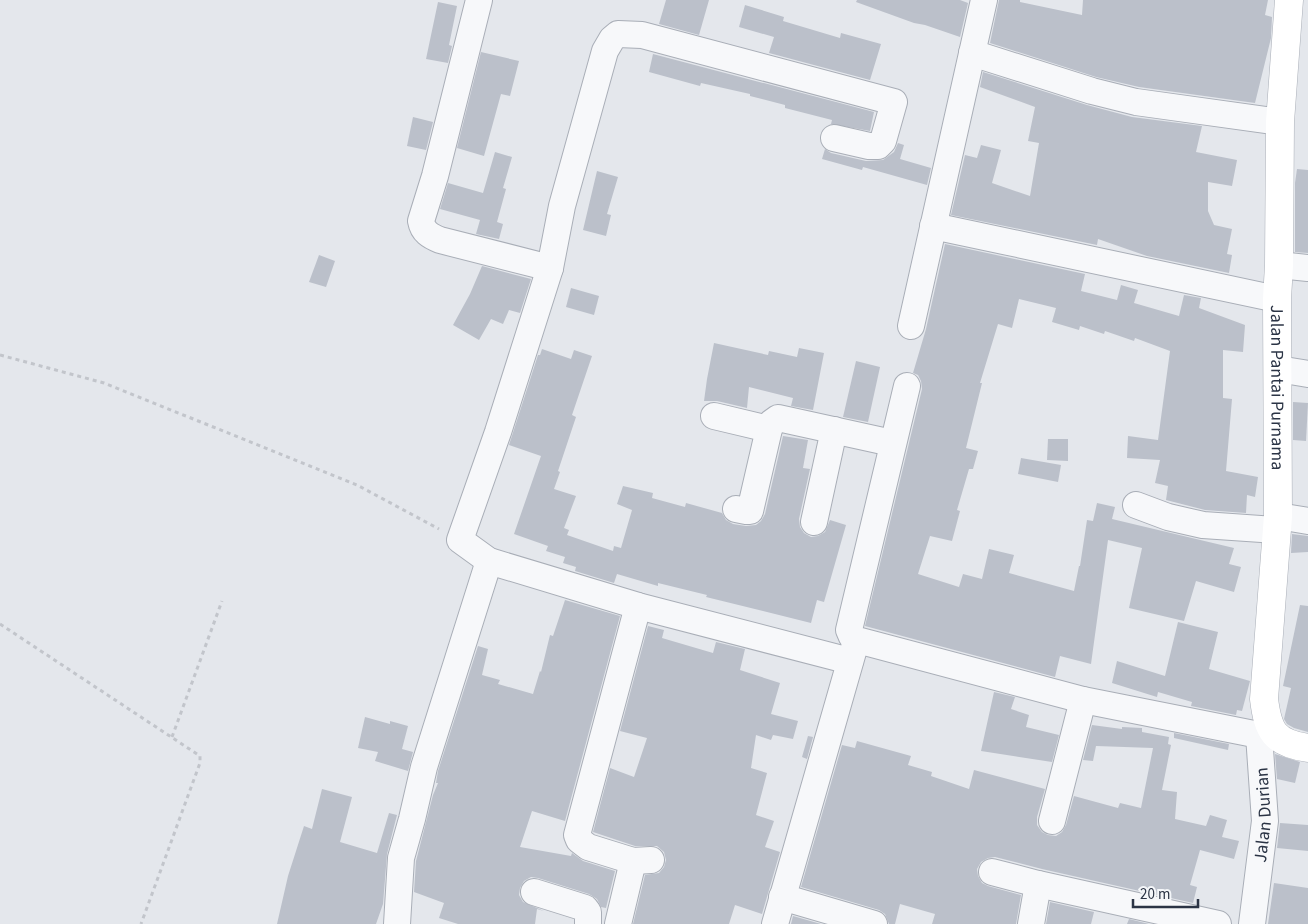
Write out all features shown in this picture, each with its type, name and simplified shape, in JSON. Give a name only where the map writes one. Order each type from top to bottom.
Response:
[{"type":"street","points":[[479,0],[435,176],[421,221],[422,228],[430,236],[440,240],[550,268]]},
{"type":"street","points":[[911,326],[984,0]]},
{"type":"street","name":"Jalan Pantai Purnama","points":[[1265,732],[1264,699],[1277,523],[1277,299],[1280,122],[1295,2]]},
{"type":"street","points":[[834,138],[869,146],[878,146],[883,141],[894,102],[642,35],[618,34],[612,39],[605,51],[562,206],[550,268],[498,432],[460,540],[488,561],[638,606],[1083,700],[1265,732],[1292,746],[1308,748]]},
{"type":"street","points":[[972,53],[1092,91],[1136,102],[1280,122]]},
{"type":"street","points":[[933,226],[1277,299]]},
{"type":"street","points":[[1279,265],[1308,268]]},
{"type":"street","points":[[1278,369],[1308,374]]},
{"type":"street","points":[[775,924],[853,650],[852,637],[849,630],[907,386]]},
{"type":"street","points":[[714,416],[769,429]]},
{"type":"street","points":[[736,509],[746,512],[750,511],[769,429],[774,420],[782,418],[892,443]]},
{"type":"street","points":[[814,522],[834,430]]},
{"type":"street","points":[[1136,505],[1168,517],[1204,526],[1308,521]]},
{"type":"street","points":[[396,924],[401,858],[424,767],[488,561]]},
{"type":"street","points":[[618,924],[642,861],[588,847],[579,840],[577,835],[638,606]]},
{"type":"street","points":[[1052,821],[1083,700]]},
{"type":"street","name":"Jalan Durian","points":[[1252,924],[1265,821],[1265,732]]},
{"type":"street","points":[[992,872],[1218,924]]},
{"type":"street","points":[[1031,924],[1038,884]]},
{"type":"street","points":[[534,892],[586,908],[588,924]]},
{"type":"street","points":[[782,897],[874,924]]},
{"type":"path","points":[[0,355],[104,382],[357,484],[460,540]]},
{"type":"path","points":[[172,737],[222,601]]},
{"type":"path","points":[[0,624],[200,756],[200,763],[141,924]]},
{"type":"building","points":[[666,0],[709,0],[699,35],[659,24]]},
{"type":"building","points":[[857,0],[960,0],[968,3],[960,37],[914,23],[856,2]]},
{"type":"building","points":[[999,0],[1020,0],[1020,2],[1082,15],[1083,0],[1268,0],[1265,15],[1272,17],[1271,38],[1255,103],[1139,87],[1096,77],[990,43]]},
{"type":"building","points":[[438,2],[457,6],[449,45],[452,46],[448,63],[426,59]]},
{"type":"building","points":[[745,5],[784,17],[783,21],[840,38],[841,33],[881,44],[870,80],[769,53],[774,37],[739,27]]},
{"type":"building","points":[[481,52],[519,61],[510,96],[501,94],[484,156],[457,148]]},
{"type":"building","points":[[653,54],[874,112],[870,131],[831,124],[832,120],[785,108],[785,105],[750,96],[750,94],[701,83],[700,86],[649,72]]},
{"type":"building","points":[[983,72],[1087,105],[1132,117],[1202,126],[1196,152],[1237,160],[1232,186],[1208,182],[1208,211],[1214,225],[1232,229],[1227,254],[1232,255],[1229,273],[1147,256],[1098,239],[1097,245],[951,215],[965,155],[977,158],[981,145],[1001,150],[992,183],[1030,196],[1039,143],[1028,141],[1035,107],[980,87]]},
{"type":"building","points":[[413,117],[433,122],[426,150],[407,146]]},
{"type":"building","points":[[898,143],[904,145],[900,159],[931,168],[927,185],[863,167],[862,170],[822,159],[825,149],[831,153],[866,161],[883,160],[894,152]]},
{"type":"building","points":[[495,152],[512,157],[503,188],[506,189],[497,222],[503,224],[499,239],[476,234],[480,220],[440,209],[448,183],[483,193]]},
{"type":"building","points":[[1297,169],[1308,170],[1308,253],[1295,252],[1295,183]]},
{"type":"building","points":[[597,171],[618,177],[607,214],[611,215],[606,236],[583,230]]},
{"type":"building","points":[[945,244],[1085,274],[1081,291],[1117,300],[1121,285],[1138,290],[1134,303],[1179,316],[1184,295],[1201,298],[1199,308],[1245,325],[1243,352],[1223,350],[1223,398],[1232,399],[1226,471],[1258,477],[1255,497],[1247,495],[1246,513],[1205,510],[1166,500],[1168,486],[1155,483],[1160,460],[1127,458],[1128,436],[1158,440],[1170,351],[1135,338],[1134,341],[1105,331],[1104,334],[1080,326],[1079,330],[1052,322],[1056,308],[1019,299],[1012,328],[998,324],[980,383],[982,383],[966,448],[978,451],[973,469],[969,469],[957,510],[960,511],[952,541],[930,536],[918,574],[959,587],[963,574],[982,579],[989,549],[1014,555],[1009,573],[1074,591],[1087,520],[1093,521],[1097,503],[1115,507],[1112,519],[1234,548],[1229,564],[1241,567],[1234,592],[1196,581],[1184,621],[1129,608],[1142,548],[1108,540],[1091,664],[1060,656],[1055,677],[865,626],[922,389],[918,375],[913,373],[926,329]]},
{"type":"building","points":[[319,255],[335,261],[326,287],[309,282]]},
{"type":"building","points":[[482,266],[531,279],[520,313],[509,310],[503,324],[491,319],[479,340],[453,325],[470,294]]},
{"type":"building","points":[[571,288],[599,296],[594,315],[566,307]]},
{"type":"building","points":[[714,343],[768,355],[769,351],[797,357],[799,348],[824,353],[813,410],[791,406],[793,398],[749,387],[747,408],[717,401],[704,401]]},
{"type":"building","points":[[542,349],[571,359],[574,350],[592,356],[572,415],[576,417],[554,489],[576,496],[564,528],[569,530],[567,535],[613,551],[614,546],[621,548],[632,510],[617,504],[623,486],[653,493],[652,498],[685,507],[686,503],[722,513],[726,520],[733,524],[756,525],[765,514],[783,436],[808,440],[803,468],[810,469],[799,519],[800,527],[804,533],[811,537],[825,532],[830,520],[846,525],[824,602],[817,600],[811,623],[706,597],[707,595],[658,583],[658,586],[617,574],[614,583],[575,571],[576,567],[563,563],[565,557],[546,551],[548,546],[514,534],[541,456],[509,445],[538,355],[540,355]]},
{"type":"building","points":[[856,361],[880,367],[868,422],[843,417]]},
{"type":"building","points":[[1293,402],[1308,403],[1306,441],[1293,440]]},
{"type":"building","points":[[1048,439],[1068,439],[1068,461],[1047,460]]},
{"type":"building","points":[[1021,458],[1061,465],[1058,482],[1018,474]]},
{"type":"building","points":[[1292,534],[1308,536],[1308,552],[1291,553]]},
{"type":"building","points":[[565,600],[620,616],[565,821],[532,811],[520,847],[571,856],[572,853],[583,861],[615,871],[606,908],[601,907],[597,899],[589,894],[531,877],[524,881],[519,895],[523,902],[544,911],[537,909],[535,924],[458,924],[439,918],[444,903],[414,892],[416,861],[433,795],[438,783],[436,783],[438,771],[478,646],[488,649],[482,675],[500,680],[498,684],[533,694],[541,672],[550,635],[553,636]]},
{"type":"building","points":[[1300,605],[1308,606],[1308,732],[1294,728],[1287,724],[1284,719],[1291,688],[1283,686]]},
{"type":"building","points":[[1178,622],[1218,632],[1209,669],[1250,681],[1242,711],[1237,710],[1236,715],[1191,706],[1192,702],[1158,692],[1157,697],[1112,683],[1117,661],[1165,676]]},
{"type":"building","points":[[648,626],[664,630],[662,638],[713,653],[716,642],[745,649],[740,670],[780,683],[771,714],[798,721],[793,739],[773,735],[771,740],[756,735],[751,768],[767,773],[756,815],[774,821],[765,847],[780,852],[762,914],[735,905],[729,924],[633,924],[645,875],[659,873],[664,867],[666,860],[664,852],[657,846],[635,846],[593,832],[610,768],[634,777],[647,738],[620,731]]},
{"type":"building","points":[[994,692],[1015,697],[1011,709],[1029,715],[1026,727],[1059,735],[1052,762],[981,751]]},
{"type":"building","points":[[365,717],[390,724],[390,721],[408,726],[402,749],[413,752],[408,771],[375,761],[378,752],[358,748]]},
{"type":"building","points":[[1092,725],[1122,729],[1122,727],[1142,728],[1142,732],[1169,737],[1168,744],[1171,745],[1162,790],[1177,792],[1175,819],[1206,826],[1210,815],[1227,820],[1222,837],[1239,841],[1234,859],[1200,850],[1190,885],[1197,887],[1193,903],[995,857],[981,862],[977,869],[978,876],[982,883],[988,886],[1021,895],[1016,924],[932,924],[935,914],[900,904],[895,924],[889,924],[885,914],[879,910],[801,887],[842,745],[855,748],[857,741],[911,756],[908,765],[932,772],[931,776],[969,789],[974,770],[1045,789],[1037,817],[1037,825],[1042,832],[1056,836],[1062,832],[1066,825],[1074,796],[1118,808],[1120,803],[1141,808],[1153,748],[1096,746],[1093,761],[1083,760]]},
{"type":"building","points":[[1174,733],[1229,744],[1228,750],[1174,738]]},
{"type":"building","points":[[808,736],[813,737],[807,759],[802,757]]},
{"type":"building","points":[[1275,754],[1300,762],[1295,783],[1277,779]]},
{"type":"building","points":[[322,789],[352,797],[340,842],[377,853],[389,813],[397,815],[387,854],[383,904],[376,924],[277,924],[288,876],[304,826],[312,829]]},
{"type":"building","points":[[1280,823],[1308,825],[1308,851],[1277,848]]},
{"type":"building","points":[[1274,883],[1308,888],[1308,924],[1268,924]]},
{"type":"building","points":[[1050,902],[1094,912],[1091,924],[1046,924]]},
{"type":"building","points":[[793,916],[821,924],[791,924]]},
{"type":"building","points":[[1129,919],[1149,924],[1127,924]]}]
